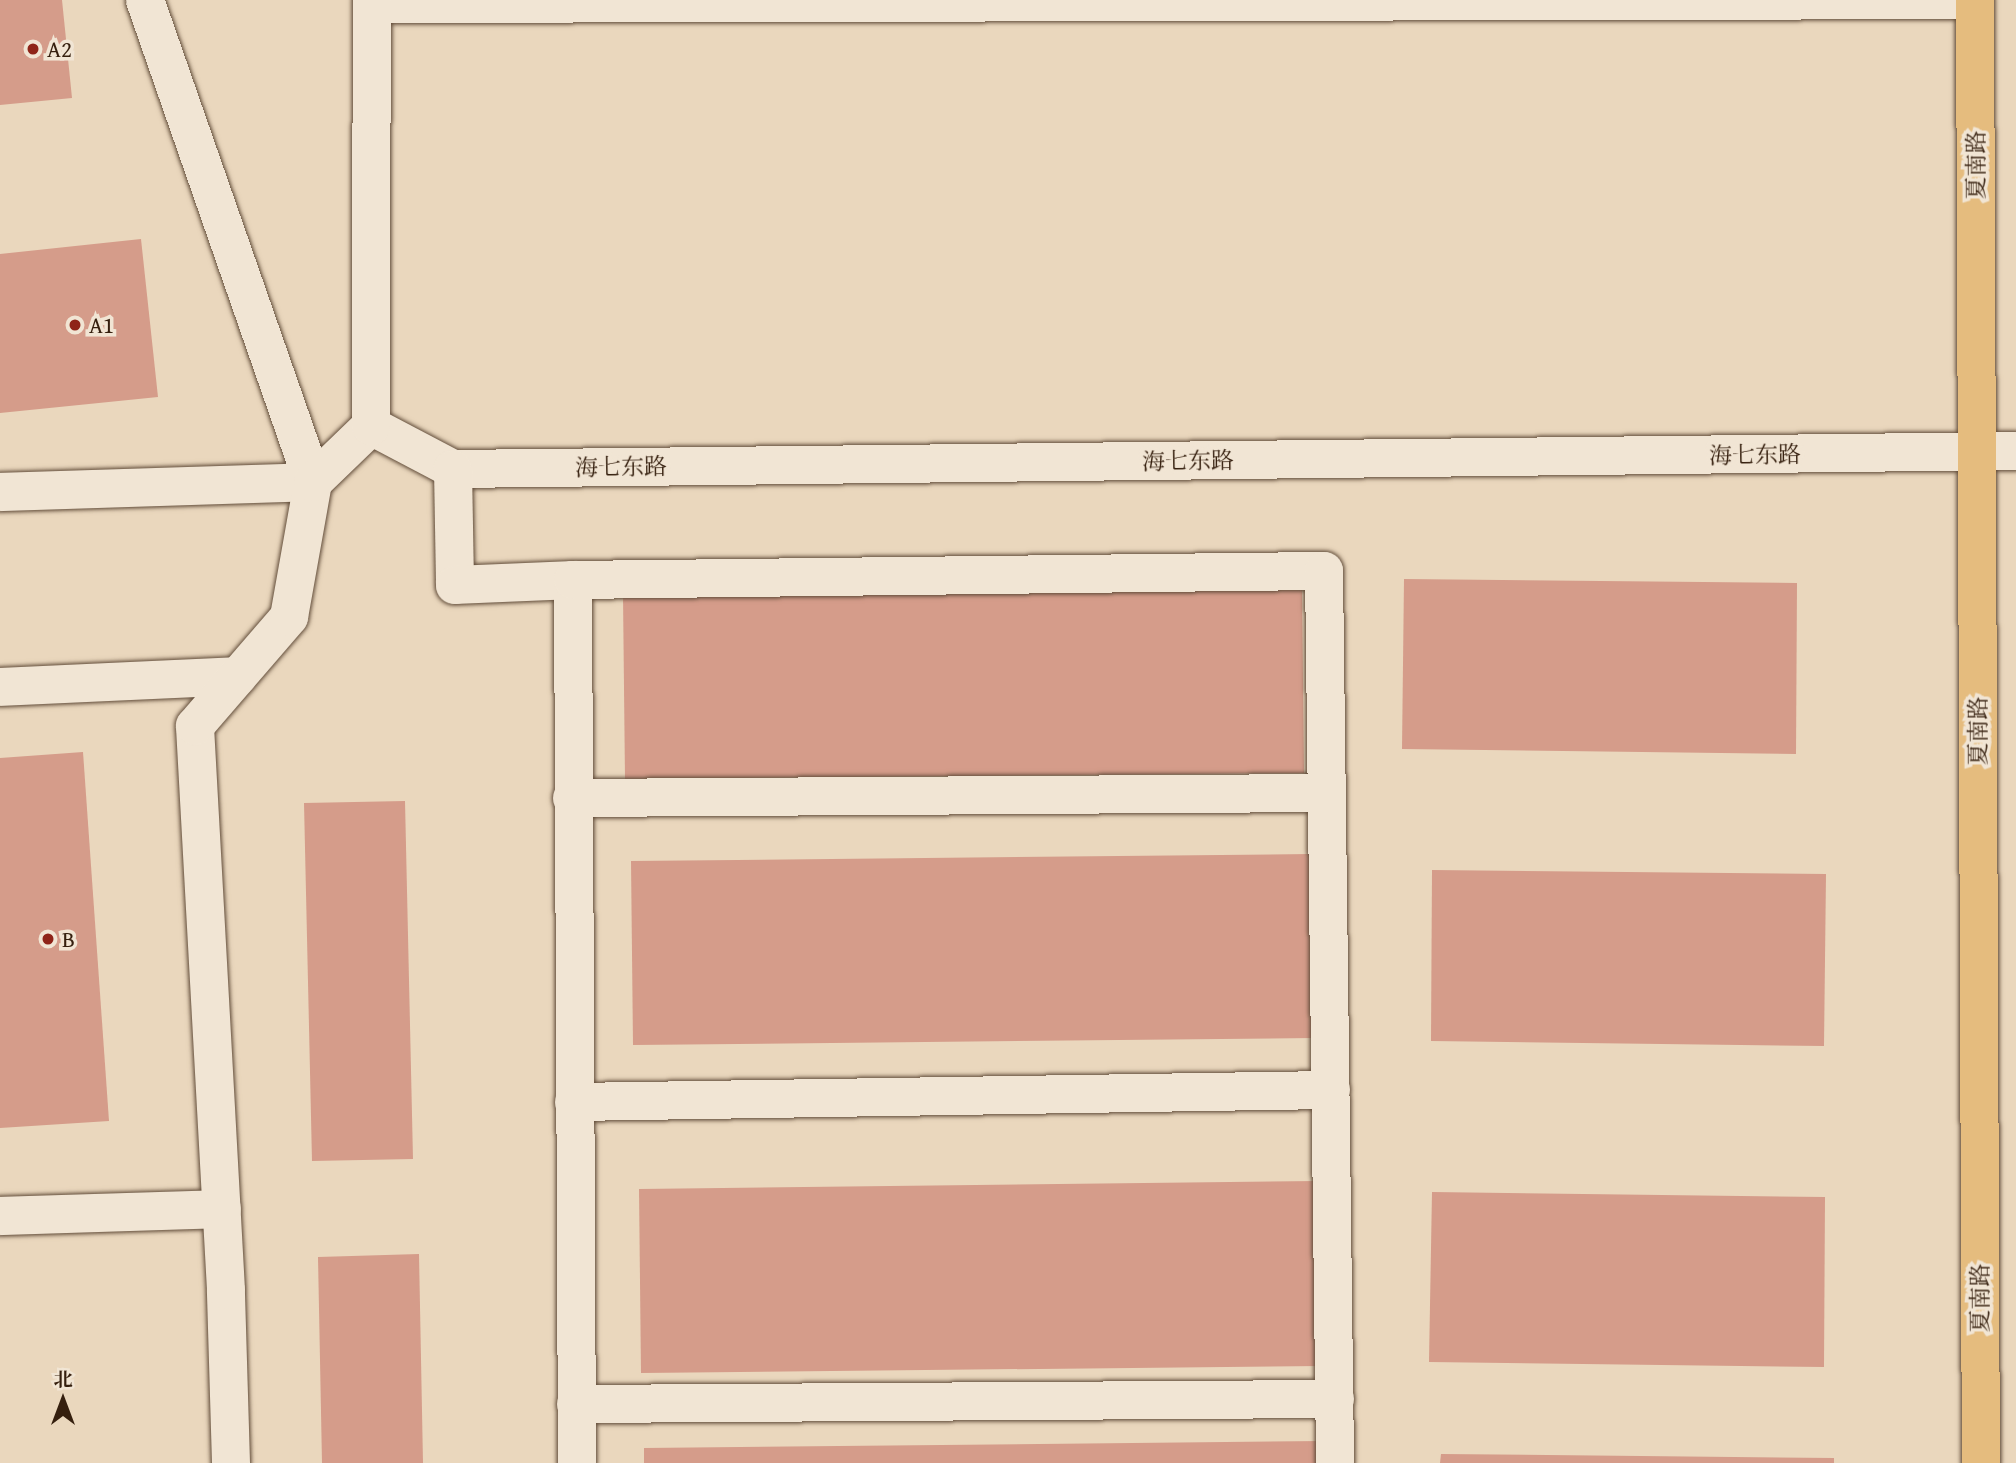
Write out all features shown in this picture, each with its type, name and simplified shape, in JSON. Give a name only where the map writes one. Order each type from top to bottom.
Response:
[{"type":"main road","name":"夏南路","points":[[1975,0],[1981,1463]]},
{"type":"street","points":[[145,0],[313,482],[289,617],[195,726],[222,1209],[231,1463]]},
{"type":"street","points":[[0,492],[313,482],[371,426],[372,2],[1975,0]]},
{"type":"street","name":"海七东路","points":[[371,426],[453,469],[2016,451]]},
{"type":"street","points":[[453,469],[455,585],[573,580],[1324,571],[1335,1463]]},
{"type":"street","points":[[573,580],[576,1463]]},
{"type":"street","points":[[0,687],[238,677]]},
{"type":"street","points":[[572,798],[1327,793]]},
{"type":"street","points":[[574,1102],[1331,1090]]},
{"type":"street","points":[[0,1216],[222,1209]]},
{"type":"street","points":[[576,1404],[1335,1399]]},
{"type":"building","name":"A2","points":[[0,0],[62,0],[72,98],[0,105]]},
{"type":"building","name":"A1","points":[[141,239],[158,397],[0,413],[0,254]]},
{"type":"building","points":[[1404,579],[1797,583],[1796,754],[1402,749]]},
{"type":"building","points":[[1302,588],[1304,773],[625,779],[623,595]]},
{"type":"building","name":"B","points":[[83,752],[109,1121],[0,1128],[0,758]]},
{"type":"building","points":[[405,801],[413,1159],[312,1161],[304,803]]},
{"type":"building","points":[[1311,854],[1313,1038],[633,1045],[631,861]]},
{"type":"building","points":[[1432,870],[1826,874],[1824,1046],[1431,1041]]},
{"type":"building","points":[[1318,1181],[1320,1366],[641,1373],[639,1189]]},
{"type":"building","points":[[1432,1192],[1825,1197],[1824,1367],[1429,1362]]},
{"type":"building","points":[[419,1254],[423,1463],[322,1463],[318,1257]]},
{"type":"building","points":[[1323,1441],[1323,1463],[644,1463],[644,1448]]},
{"type":"building","points":[[1441,1454],[1834,1458],[1834,1463],[1440,1463]]},
{"type":"place","name":"A2","points":[[33,49]]},
{"type":"place","name":"A1","points":[[75,325]]},
{"type":"place","name":"B","points":[[48,939]]}]
